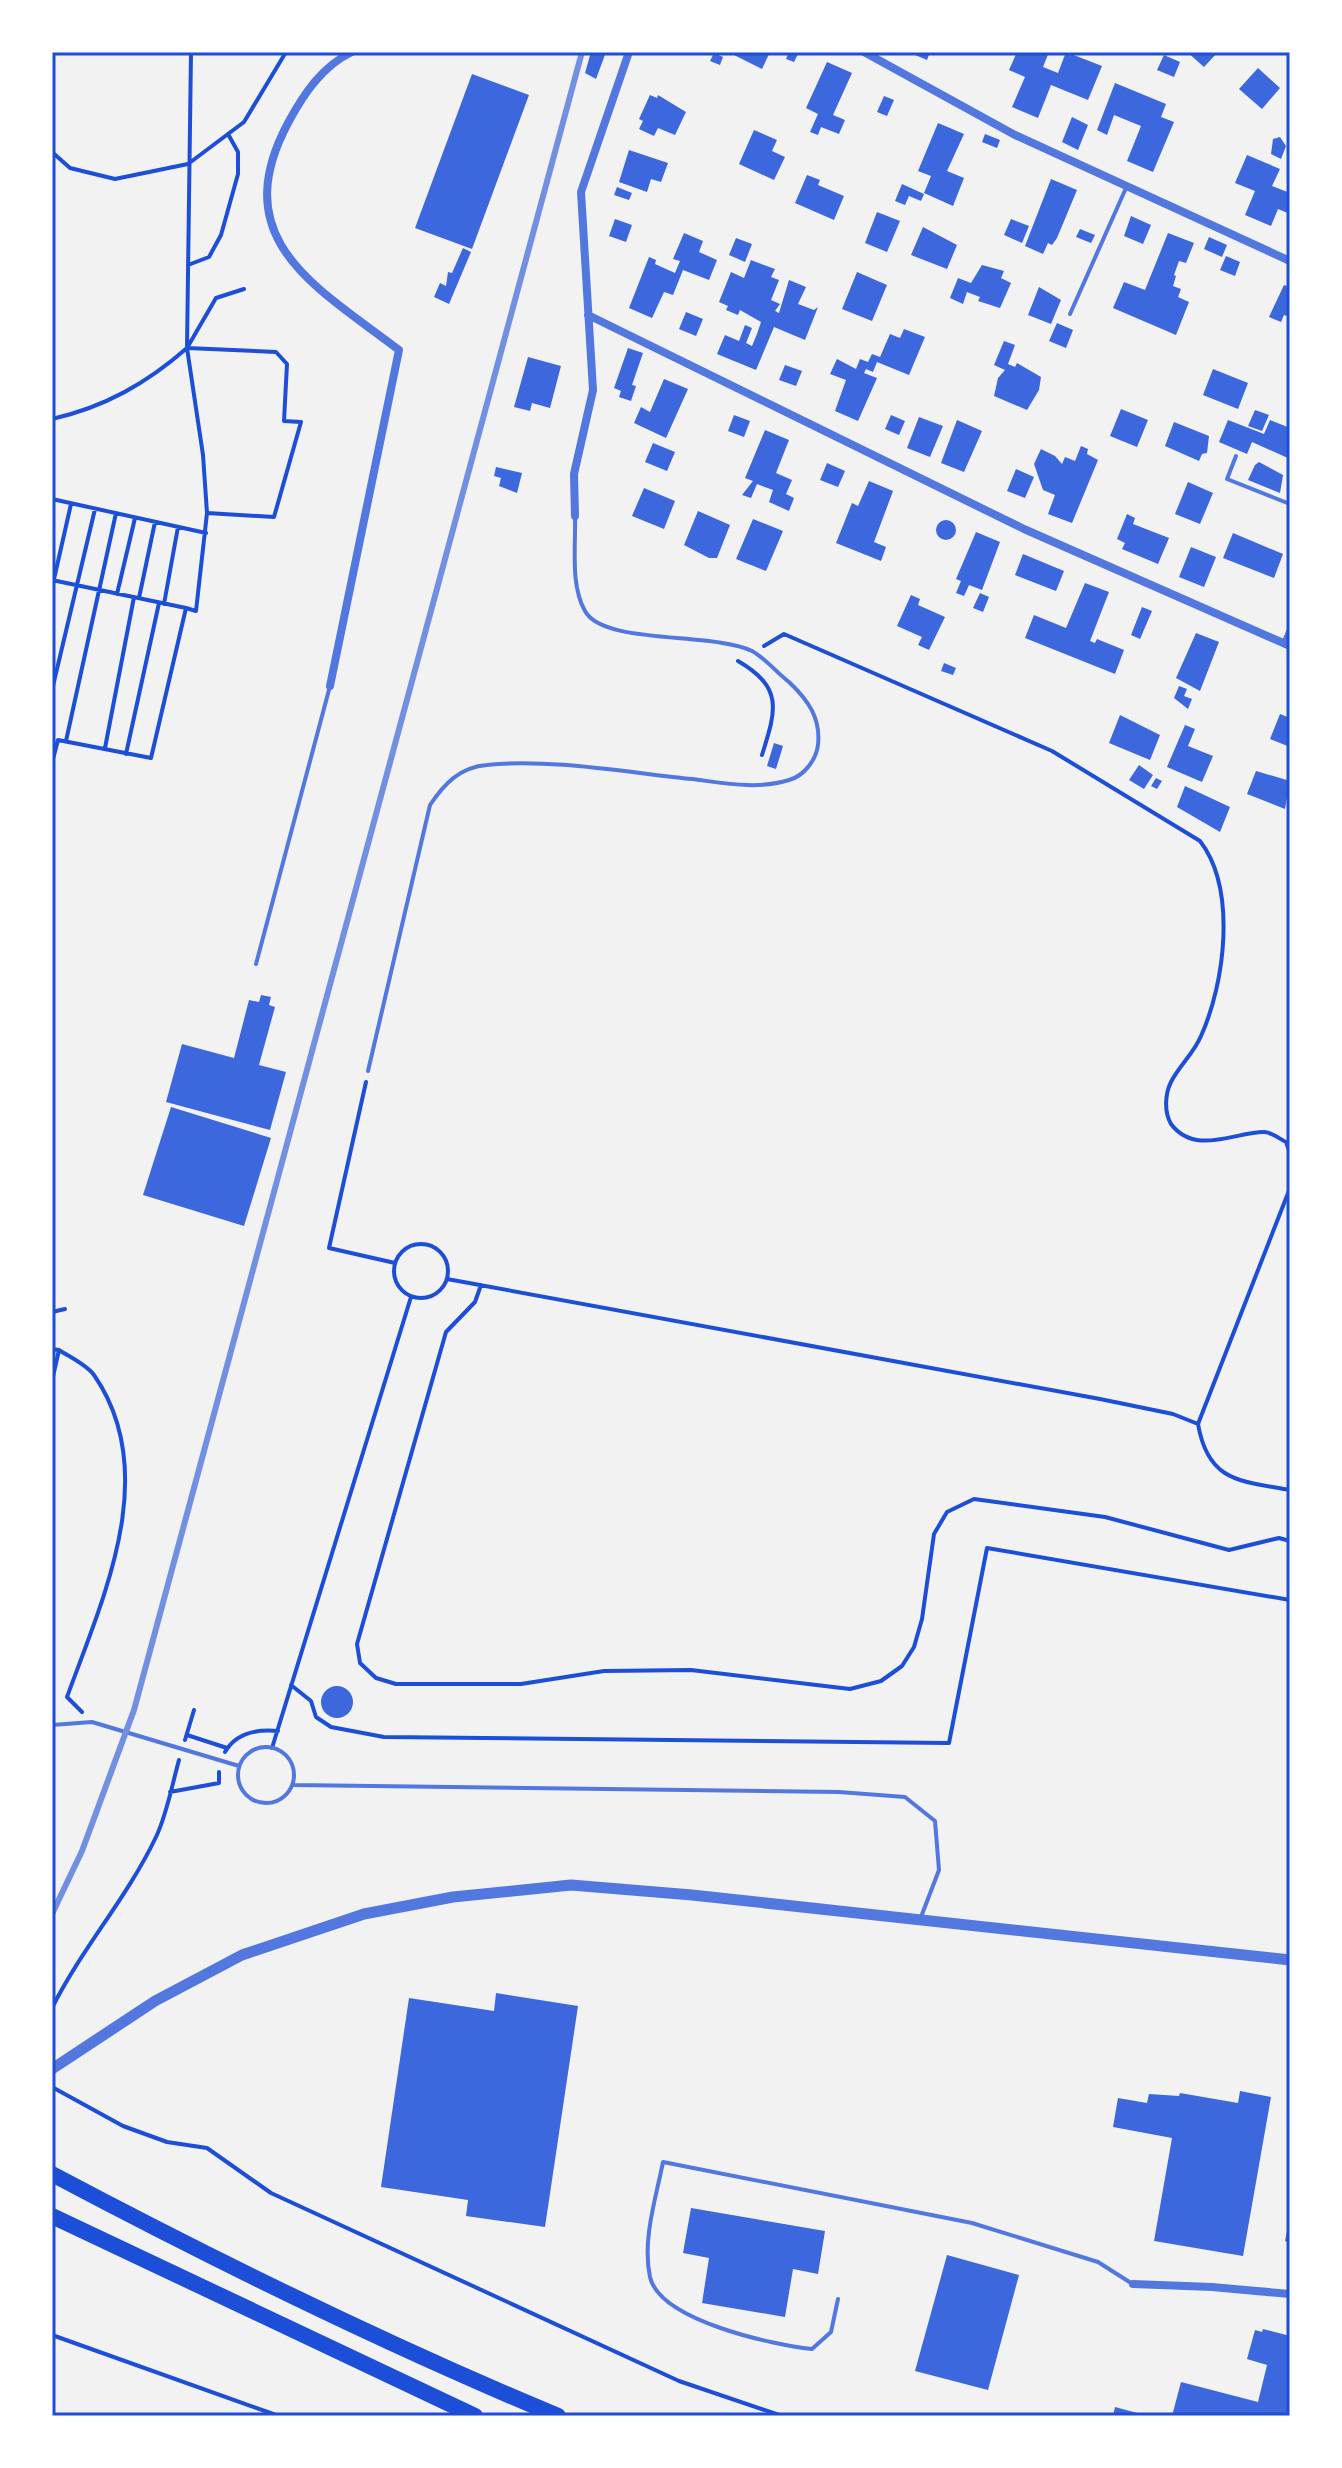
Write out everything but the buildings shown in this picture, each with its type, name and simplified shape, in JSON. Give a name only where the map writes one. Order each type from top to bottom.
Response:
[{"type":"highway","points":[[52,2174],[222,2264],[467,2378],[558,2416]]},
{"type":"highway","points":[[52,2216],[475,2416]]},
{"type":"street","points":[[330,686],[399,350],[316,288],[284,253],[271,230],[265,205],[275,146],[302,96],[338,59],[352,52]]},
{"type":"street","points":[[575,516],[574,474],[593,390],[581,192],[629,52]]},
{"type":"street","points":[[864,52],[1015,135],[1290,261]]},
{"type":"street","points":[[588,315],[1024,529],[1288,645],[1290,632]]},
{"type":"street","points":[[52,2069],[155,2001],[242,1955],[364,1914],[453,1897],[571,1885],[692,1895],[1290,1960]]},
{"type":"street","points":[[1133,2284],[1290,2294]]},
{"type":"lane","points":[[1070,314],[1127,186]]},
{"type":"lane","points":[[1236,456],[1227,479],[1290,504]]},
{"type":"lane","points":[[368,1071],[430,805],[443,785],[461,772],[486,765],[580,767],[755,786],[791,780],[807,769],[817,749],[819,731],[813,708],[754,652],[691,638],[598,626],[586,614],[577,594],[575,516]]},
{"type":"lane","points":[[256,964],[330,686]]},
{"type":"lane","points":[[52,1725],[92,1722],[182,1752],[239,1766]]},
{"type":"lane","points":[[272,1748],[287,1756],[294,1769],[294,1785],[286,1797],[262,1804],[241,1788],[239,1766],[252,1751],[272,1748]]},
{"type":"lane","points":[[294,1785],[839,1792],[905,1797],[935,1821],[939,1870],[920,1921]]},
{"type":"lane","points":[[838,2299],[831,2332],[812,2349],[790,2346],[693,2318],[666,2299],[650,2280],[647,2247],[663,2162],[972,2223],[1098,2262],[1133,2284]]},
{"type":"path","points":[[53,580],[196,611],[207,513],[203,455],[187,348],[191,52]]},
{"type":"path","points":[[52,152],[70,168],[115,179],[188,164],[244,122],[286,52]]},
{"type":"path","points":[[188,265],[209,257],[221,235],[238,174],[238,152],[228,134]]},
{"type":"path","points":[[52,419],[123,395],[158,374],[187,348],[216,298],[244,289]]},
{"type":"path","points":[[187,348],[276,352],[287,364],[284,421],[301,422],[274,517],[207,513]]},
{"type":"path","points":[[52,501],[206,533]]},
{"type":"path","points":[[52,588],[71,504]]},
{"type":"path","points":[[52,690],[95,509]]},
{"type":"path","points":[[66,741],[116,513]]},
{"type":"path","points":[[117,594],[135,517]]},
{"type":"path","points":[[105,749],[155,522]]},
{"type":"path","points":[[126,754],[178,527]]},
{"type":"path","points":[[52,763],[55,739],[151,758],[186,608]]},
{"type":"path","points":[[754,652],[784,634],[1052,751],[1200,841],[1211,855],[1222,890],[1218,975],[1202,1035],[1168,1091],[1165,1101],[1171,1123],[1188,1136],[1213,1142],[1266,1131],[1286,1142],[1290,1153]]},
{"type":"path","points":[[736,660],[766,681],[774,698],[775,713],[762,755]]},
{"type":"path","points":[[368,1071],[329,1248],[395,1263]]},
{"type":"path","points":[[1290,1188],[1198,1424],[1202,1451],[1222,1473],[1247,1482],[1290,1490]]},
{"type":"path","points":[[415,1245],[434,1247],[446,1261],[447,1279],[437,1294],[429,1298],[411,1297],[398,1286],[395,1263],[400,1254],[415,1245]]},
{"type":"path","points":[[447,1279],[1100,1399],[1173,1414],[1198,1424]]},
{"type":"path","points":[[481,1285],[475,1302],[446,1332],[357,1644],[360,1663],[376,1678],[396,1684],[521,1684],[604,1671],[691,1670],[850,1689],[881,1681],[902,1666],[914,1647],[922,1619],[934,1534],[947,1512],[974,1499],[1105,1517],[1229,1550],[1279,1538],[1290,1541]]},
{"type":"path","points":[[272,1748],[411,1297]]},
{"type":"path","points":[[52,1312],[65,1309]]},
{"type":"path","points":[[52,1349],[59,1350],[93,1373],[123,1434],[117,1556],[67,1697],[92,1722]]},
{"type":"path","points":[[52,1381],[59,1350]]},
{"type":"path","points":[[291,1685],[311,1701],[316,1717],[331,1727],[384,1737],[949,1743],[987,1548],[1290,1600]]},
{"type":"path","points":[[52,2008],[68,1977],[128,1888],[157,1835],[194,1710]]},
{"type":"path","points":[[186,1735],[227,1748]]},
{"type":"path","points":[[52,2087],[123,2126],[167,2142],[207,2148],[271,2193],[665,2374],[782,2416]]},
{"type":"path","points":[[52,2095],[58,2090]]},
{"type":"path","points":[[52,2335],[279,2416]]},
{"type":"railway","points":[[52,1914],[82,1851],[134,1710],[582,52]]}]
